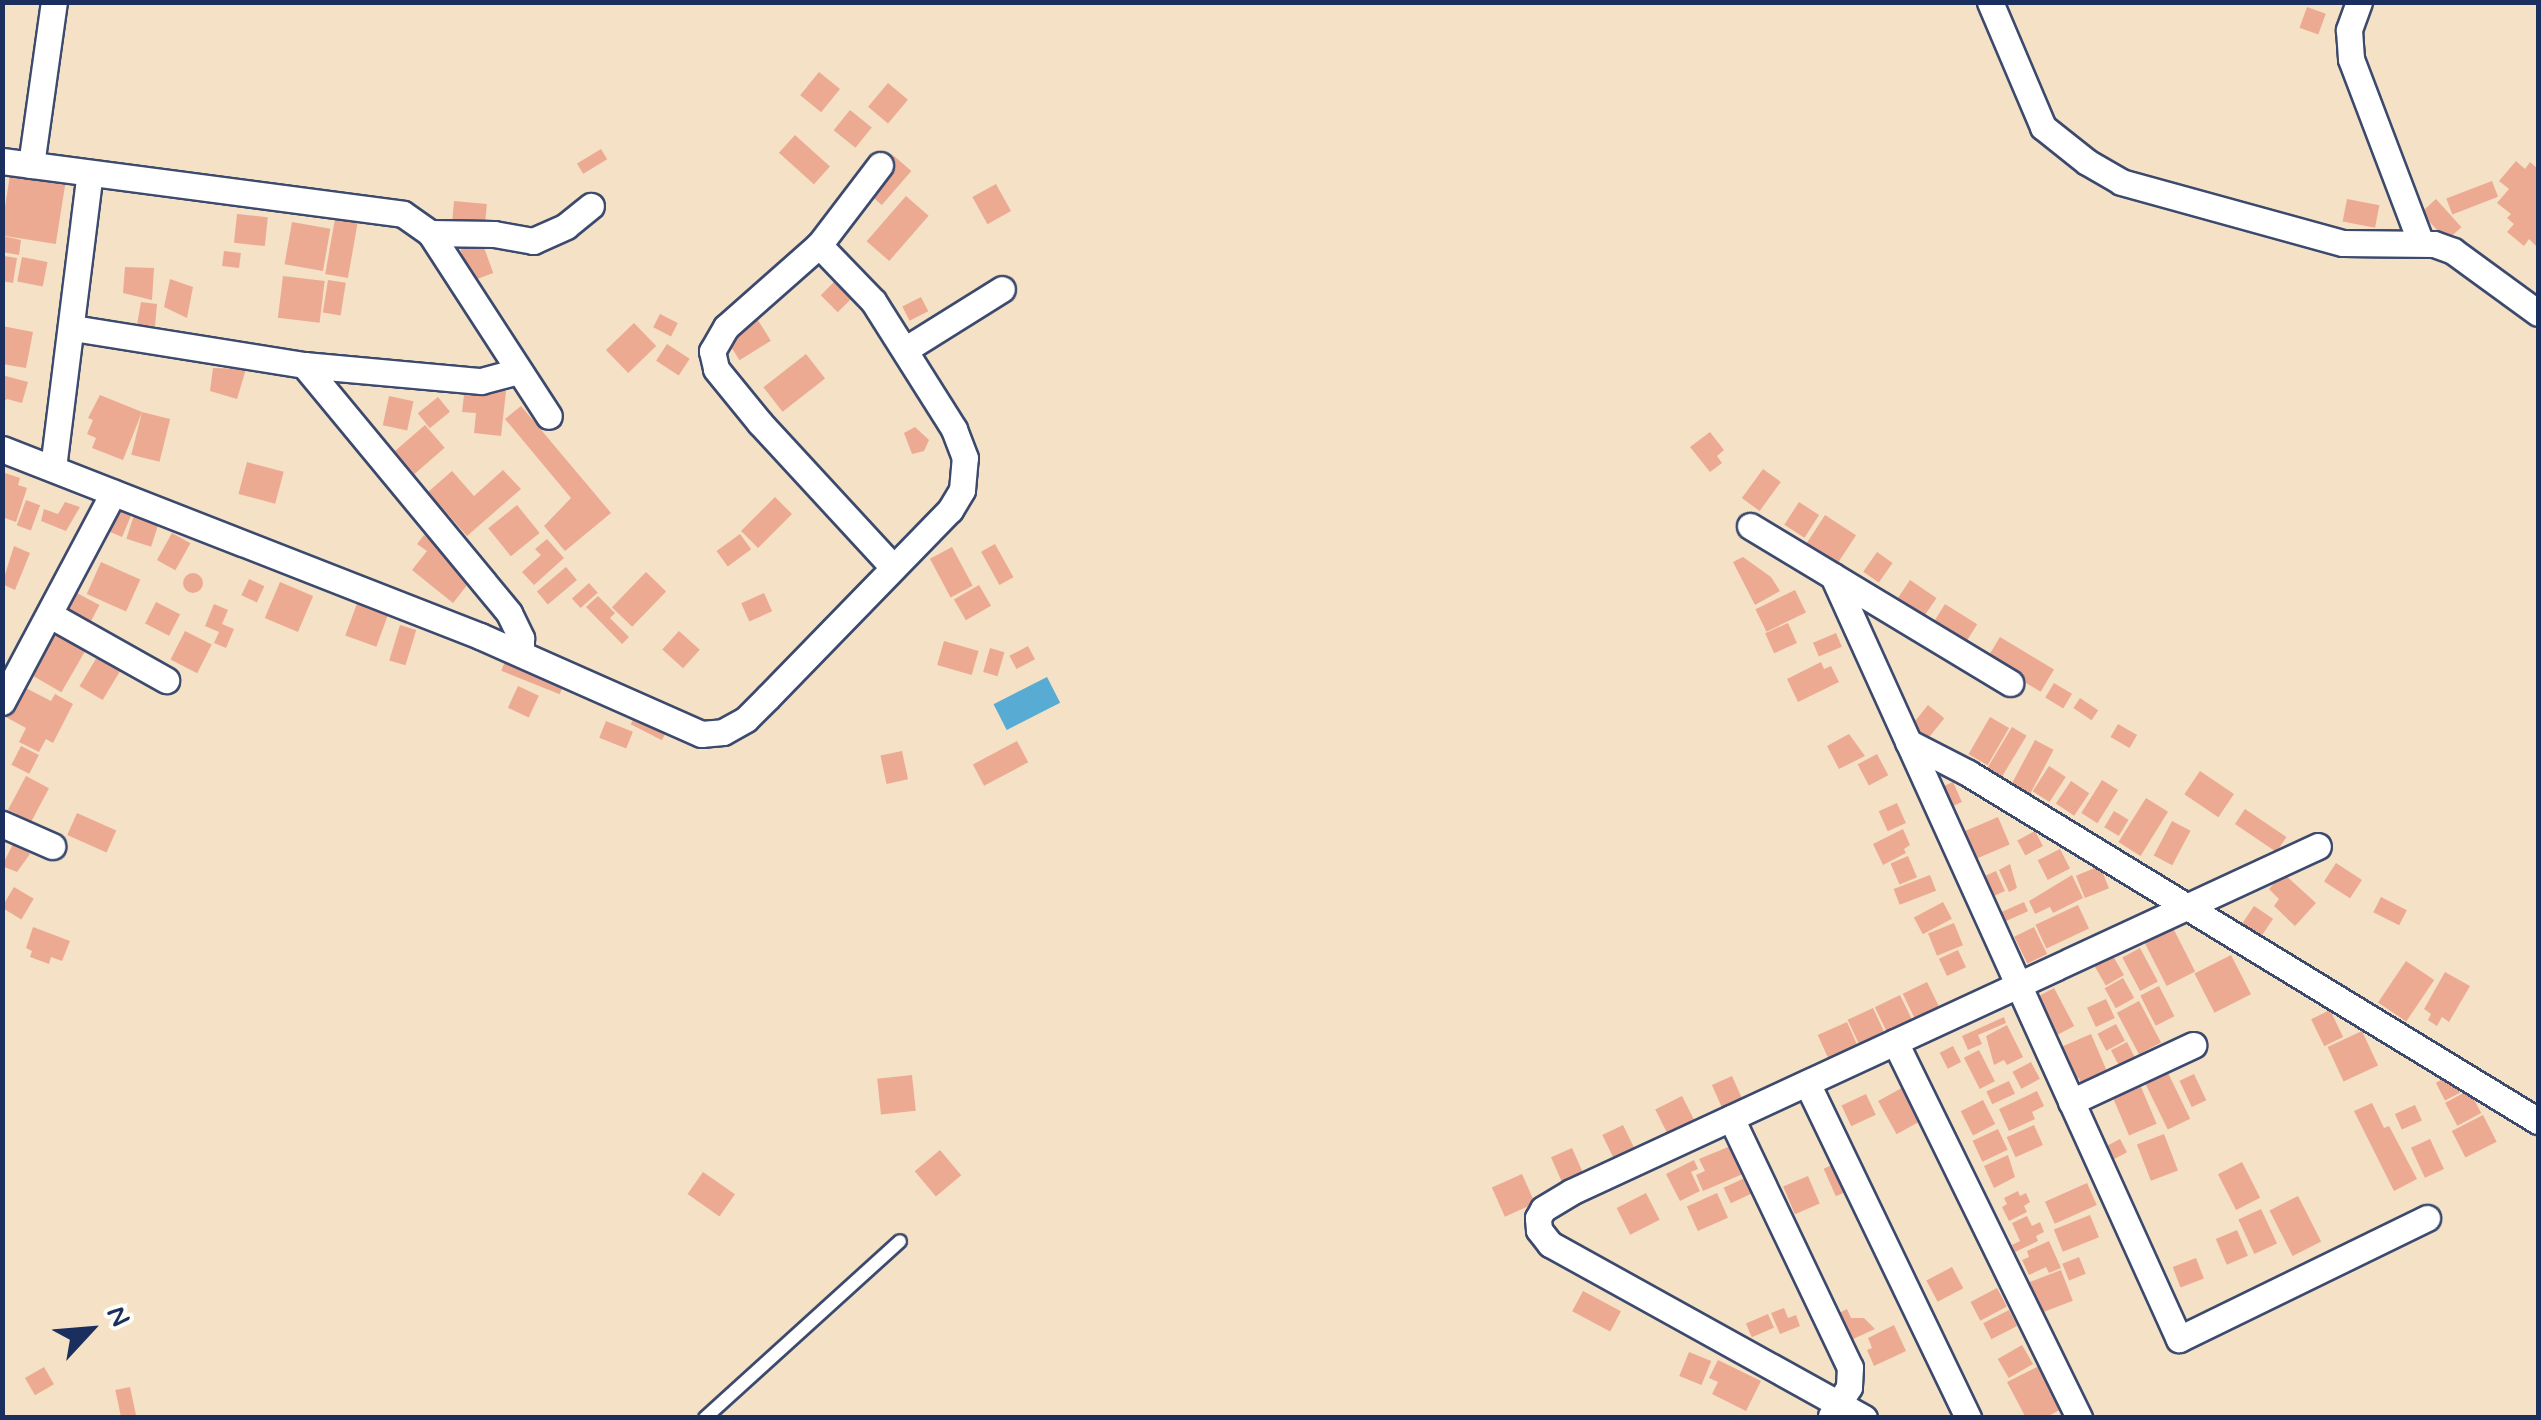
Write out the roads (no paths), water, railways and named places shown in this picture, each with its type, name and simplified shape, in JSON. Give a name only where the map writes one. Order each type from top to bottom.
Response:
[{"type":"street","points":[[31,165],[54,2]]},
{"type":"street","points":[[1990,2],[2043,127],[2120,182],[2343,243],[2394,247],[2420,241],[2453,251],[2538,313]]},
{"type":"street","points":[[2359,2],[2349,30],[2351,59],[2420,241]]},
{"type":"street","points":[[2,161],[403,214],[430,233],[549,416]]},
{"type":"street","points":[[880,165],[818,246],[716,338],[712,351],[716,369],[892,566]]},
{"type":"street","points":[[53,468],[90,173]]},
{"type":"street","points":[[430,233],[494,234],[534,240],[566,226],[592,206]]},
{"type":"street","points":[[2,449],[480,636],[701,734],[723,732],[746,719],[950,510],[962,490],[965,458],[954,429],[873,301],[818,246]]},
{"type":"street","points":[[906,349],[1002,289]]},
{"type":"street","points":[[73,328],[304,365],[481,381],[519,371]]},
{"type":"street","points":[[304,365],[508,613],[521,638],[521,653]]},
{"type":"street","points":[[2,702],[52,616],[113,494]]},
{"type":"street","points":[[1750,526],[2010,682]]},
{"type":"street","points":[[1833,576],[2179,1340],[2427,1218]]},
{"type":"street","points":[[480,636],[508,613]]},
{"type":"street","points":[[52,616],[166,680]]},
{"type":"street","points":[[1908,742],[1968,773],[2538,1122]]},
{"type":"street","points":[[2,824],[52,846]]},
{"type":"street","points":[[1864,1418],[1834,1411],[1577,1261],[1550,1244],[1539,1230],[1538,1218],[1554,1201],[2318,846]]},
{"type":"street","points":[[1895,1042],[2079,1418]]},
{"type":"street","points":[[2071,1102],[2193,1045]]},
{"type":"street","points":[[1807,1083],[1968,1418]]},
{"type":"street","points":[[1731,1118],[1850,1367],[1849,1388],[1834,1411]]},
{"type":"lane","points":[[706,1418],[900,1241]]},
{"type":"water","points":[[1047,677],[1060,703],[1007,730],[994,704]]}]
